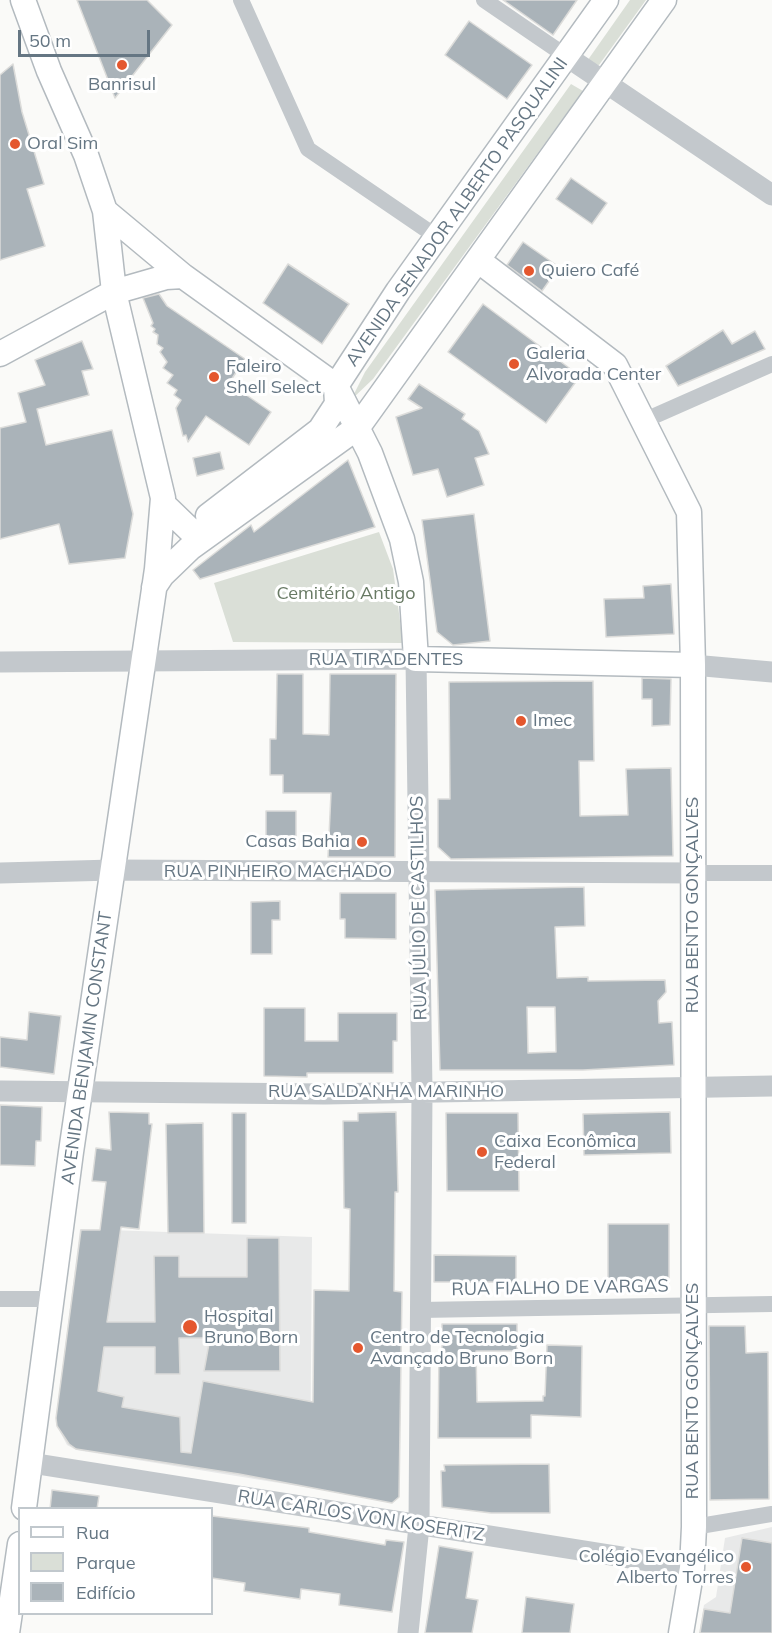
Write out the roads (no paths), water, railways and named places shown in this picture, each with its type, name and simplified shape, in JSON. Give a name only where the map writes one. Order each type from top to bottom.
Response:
[{"type":"main road","name":"AVENIDA BENJAMIN CONSTANT","points":[[23,0],[49,71],[86,155],[105,211],[114,292],[163,504],[156,578],[51,1299],[24,1507]]},
{"type":"main road","name":"AVENIDA SENADOR ALBERTO PASQUALINI","points":[[156,578],[194,538],[320,429],[337,404],[336,386],[437,237],[606,0]]},
{"type":"main road","name":"AVENIDA SENADOR ALBERTO PASQUALINI","points":[[194,538],[358,427],[664,0]]},
{"type":"main road","name":"RUA JÚLIO DE CASTILHOS","points":[[105,211],[183,276],[336,386],[358,427],[402,540],[411,582],[416,659]]},
{"type":"main road","name":"RUA BENTO GONÇALVES","points":[[478,261],[615,365],[689,512],[693,665],[694,1527],[693,1568],[681,1633]]},
{"type":"main road","points":[[0,354],[114,292],[166,277],[183,276]]},
{"type":"main road","points":[[163,504],[194,538]]},
{"type":"main road","name":"RUA TIRADENTES","points":[[416,659],[693,665]]},
{"type":"main road","points":[[7,1633],[18,1558]]},
{"type":"street","points":[[241,0],[308,149],[437,237]]},
{"type":"street","points":[[484,0],[748,181],[772,195]]},
{"type":"street","points":[[748,181],[772,208]]},
{"type":"street","points":[[644,421],[772,364]]},
{"type":"street","name":"RUA TIRADENTES","points":[[0,662],[416,659]]},
{"type":"street","name":"RUA JÚLIO DE CASTILHOS","points":[[408,1633],[419,1526],[422,1092],[416,659]]},
{"type":"street","name":"RUA TIRADENTES","points":[[693,665],[772,672]]},
{"type":"street","name":"RUA PINHEIRO MACHADO","points":[[0,873],[113,870],[772,873]]},
{"type":"street","name":"RUA SALDANHA MARINHO","points":[[0,1091],[422,1092],[772,1086]]},
{"type":"street","points":[[0,1299],[51,1299]]},
{"type":"street","name":"RUA FIALHO DE VARGAS","points":[[420,1310],[772,1304]]},
{"type":"street","name":"RUA CARLOS VON KOSERITZ","points":[[31,1463],[693,1568]]},
{"type":"street","points":[[694,1527],[772,1514]]},
{"type":"place","name":"Banrisul","points":[[122,65]]},
{"type":"place","name":"Oral Sim","points":[[15,144]]},
{"type":"place","name":"Quiero Café","points":[[529,271]]},
{"type":"place","name":"Galeria Alvorada Center","points":[[514,364]]},
{"type":"place","name":"Faleiro Shell Select","points":[[214,377]]},
{"type":"place","name":"Imec","points":[[521,721]]},
{"type":"place","name":"Casas Bahia","points":[[362,842]]},
{"type":"place","name":"Caixa Econômica Federal","points":[[482,1152]]},
{"type":"place","name":"Hospital Bruno Born","points":[[190,1327]]},
{"type":"place","name":"Centro de Tecnologia Avançado Bruno Born","points":[[358,1348]]},
{"type":"place","name":"Colégio Evangélico Alberto Torres","points":[[746,1567]]},
{"type":"park label","name":"Cemitério Antigo","points":[[346,594]]}]
